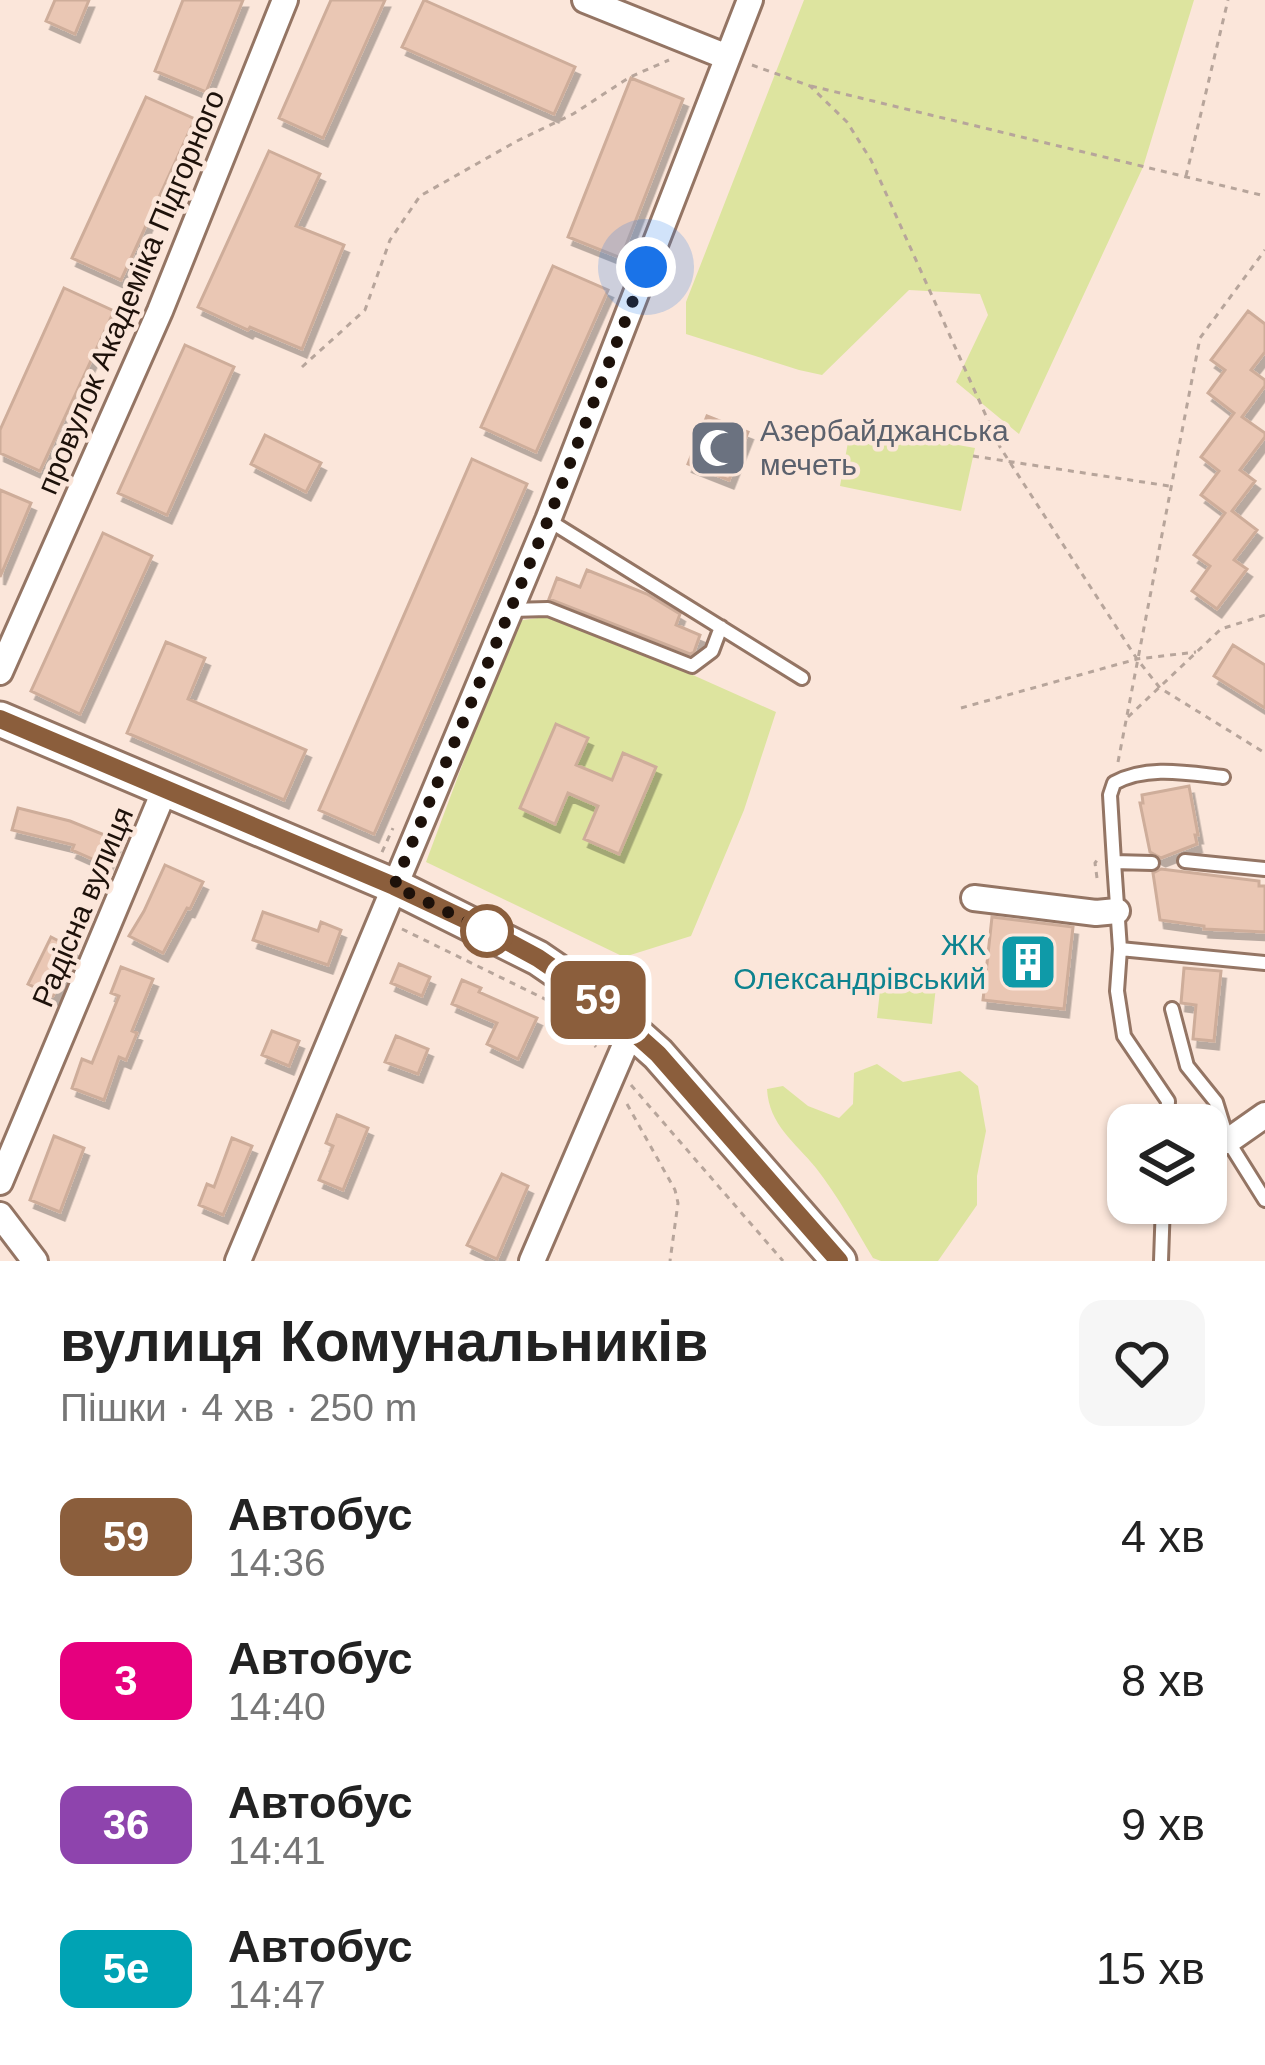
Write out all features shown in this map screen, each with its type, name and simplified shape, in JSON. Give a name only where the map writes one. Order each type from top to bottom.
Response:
[{"type":"main road","points":[[0,718],[394,886],[538,958],[632,1029],[733,1136],[839,1261]]},
{"type":"street","name":"провулок Академіка Підгорного","points":[[0,672],[160,310],[285,0]]},
{"type":"street","points":[[585,0],[727,57]]},
{"type":"street","points":[[238,1261],[548,520],[750,0]]},
{"type":"street","name":"Радісна вулиця","points":[[0,1182],[165,789]]},
{"type":"street","points":[[974,898],[1096,913],[1117,911]]},
{"type":"street","points":[[532,1261],[632,1029]]},
{"type":"street","points":[[1228,1141],[1265,1115]]},
{"type":"street","points":[[0,1214],[35,1261]]},
{"type":"lane","points":[[548,520],[802,678]]},
{"type":"lane","points":[[510,610],[548,610],[692,666],[712,651],[721,627]]},
{"type":"lane","points":[[1168,1104],[1124,1036],[1117,991],[1120,949],[1109,796],[1114,783],[1126,777],[1173,771],[1223,777]]},
{"type":"lane","points":[[1185,861],[1265,869]]},
{"type":"lane","points":[[1114,862],[1152,862]]},
{"type":"lane","points":[[1120,949],[1265,963]]},
{"type":"lane","points":[[1172,1009],[1187,1066],[1216,1102],[1228,1141],[1265,1200]]},
{"type":"lane","points":[[1161,1261],[1162,1224]]},
{"type":"path","points":[[1186,178],[1228,0]]},
{"type":"path","points":[[302,367],[365,310],[390,240],[420,196],[573,114],[630,77],[698,47]]},
{"type":"path","points":[[727,57],[810,86],[1265,196]]},
{"type":"path","points":[[810,86],[847,122],[871,160],[1000,447],[1138,659],[1160,688],[1265,753]]},
{"type":"path","points":[[1138,659],[1200,338],[1265,250]]},
{"type":"path","points":[[973,456],[1171,487]]},
{"type":"path","points":[[1126,718],[1221,629],[1265,615]]},
{"type":"path","points":[[961,708],[1138,659],[1196,652]]},
{"type":"path","points":[[612,1076],[675,1190],[678,1203],[670,1261]]},
{"type":"green space","points":[[804,0],[1194,0],[1143,167],[1019,434],[956,382],[988,315],[980,294],[909,290],[822,375],[686,334],[686,302]]},
{"type":"green space","points":[[851,426],[975,448],[961,511],[840,486]]},
{"type":"green space","points":[[545,617],[639,651],[776,712],[744,810],[691,936],[624,957],[426,862],[516,621]]},
{"type":"green space","points":[[882,971],[937,977],[932,1024],[877,1018]]},
{"type":"green space","points":[[877,1064],[903,1082],[960,1071],[978,1086],[986,1131],[977,1205],[938,1261],[873,1258],[824,1179],[778,1123],[769,1102],[767,1089],[783,1086],[808,1106],[839,1118],[853,1104],[854,1073]]},
{"type":"building","points":[[55,0],[89,0],[75,34],[46,21]]},
{"type":"building","points":[[183,0],[243,0],[206,92],[155,71]]},
{"type":"building","points":[[331,0],[385,0],[323,138],[279,118]]},
{"type":"building","points":[[424,0],[575,67],[554,114],[402,47]]},
{"type":"building","points":[[631,78],[683,99],[621,258],[568,237]]},
{"type":"building","points":[[146,97],[195,119],[121,280],[72,258]]},
{"type":"building","points":[[269,151],[320,174],[296,226],[344,245],[302,349],[198,307]]},
{"type":"building","points":[[553,266],[608,290],[536,452],[481,427]]},
{"type":"building","points":[[64,288],[114,311],[40,471],[0,453],[0,430]]},
{"type":"building","points":[[1248,311],[1265,324],[1265,352],[1251,370],[1265,380],[1265,386],[1242,417],[1265,437],[1240,470],[1255,481],[1232,511],[1257,530],[1234,560],[1247,569],[1217,609],[1192,591],[1210,566],[1194,555],[1225,513],[1201,495],[1219,471],[1201,457],[1234,413],[1208,393],[1225,370],[1211,360]]},
{"type":"building","points":[[185,345],[234,367],[167,515],[118,493]]},
{"type":"building","name":"Азербайджанська мечеть","points":[[707,416],[748,432],[729,480],[688,464]]},
{"type":"building","points":[[265,435],[321,463],[306,492],[251,464]]},
{"type":"building","points":[[472,459],[527,484],[374,834],[319,810]]},
{"type":"building","points":[[0,490],[31,503],[0,577]]},
{"type":"building","points":[[103,533],[152,556],[80,714],[31,691]]},
{"type":"building","points":[[587,570],[647,594],[680,614],[676,625],[700,635],[694,652],[549,599],[557,578],[580,587]]},
{"type":"building","points":[[166,642],[205,658],[188,699],[306,750],[284,800],[127,733]]},
{"type":"building","points":[[1233,645],[1265,665],[1265,708],[1214,676]]},
{"type":"building","points":[[556,724],[588,738],[576,765],[612,780],[623,753],[656,767],[619,854],[584,839],[598,806],[568,793],[555,824],[520,808]]},
{"type":"building","points":[[1189,786],[1197,844],[1161,858],[1150,852],[1142,795]]},
{"type":"building","points":[[18,808],[70,821],[117,840],[106,865],[72,850],[74,845],[12,830]]},
{"type":"building","points":[[165,865],[203,882],[163,953],[129,936]]},
{"type":"building","points":[[1161,869],[1259,881],[1259,886],[1265,886],[1265,932],[1204,929],[1160,920],[1153,873]]},
{"type":"building","points":[[263,912],[318,931],[321,922],[341,930],[328,965],[253,940]]},
{"type":"building","name":"ЖК Олександрівський","points":[[992,917],[1073,927],[1064,1009],[983,1000]]},
{"type":"building","points":[[51,937],[76,950],[53,996],[28,984]]},
{"type":"building","points":[[399,964],[430,977],[422,996],[391,983]]},
{"type":"building","points":[[121,967],[153,979],[132,1031],[137,1033],[126,1060],[119,1057],[104,1100],[72,1088],[82,1059],[92,1063],[119,996],[111,993]]},
{"type":"building","points":[[1184,968],[1221,971],[1214,1041],[1193,1039],[1196,1005],[1181,1003]]},
{"type":"building","points":[[462,980],[537,1018],[518,1059],[487,1044],[497,1023],[452,1004]]},
{"type":"building","points":[[272,1031],[299,1041],[289,1066],[262,1055]]},
{"type":"building","points":[[396,1036],[428,1049],[418,1074],[385,1062]]},
{"type":"building","points":[[337,1115],[368,1128],[343,1190],[319,1180],[333,1146],[326,1143]]},
{"type":"building","points":[[54,1136],[84,1148],[60,1212],[30,1200]]},
{"type":"building","points":[[232,1138],[252,1146],[223,1215],[199,1205],[207,1184],[214,1187]]},
{"type":"building","points":[[502,1174],[528,1186],[497,1259],[467,1245]]},
{"type":"bus line","name":"59","points":[[0,719],[394,886],[538,958],[592,995],[658,1054],[839,1261]]},
{"type":"place","name":"Азербайджанська мечеть","points":[[718,448]]},
{"type":"place","name":"ЖК Олександрівський","points":[[1028,962]]},
{"type":"route","points":[[487,931],[394,886],[548,520],[646,267]]}]
